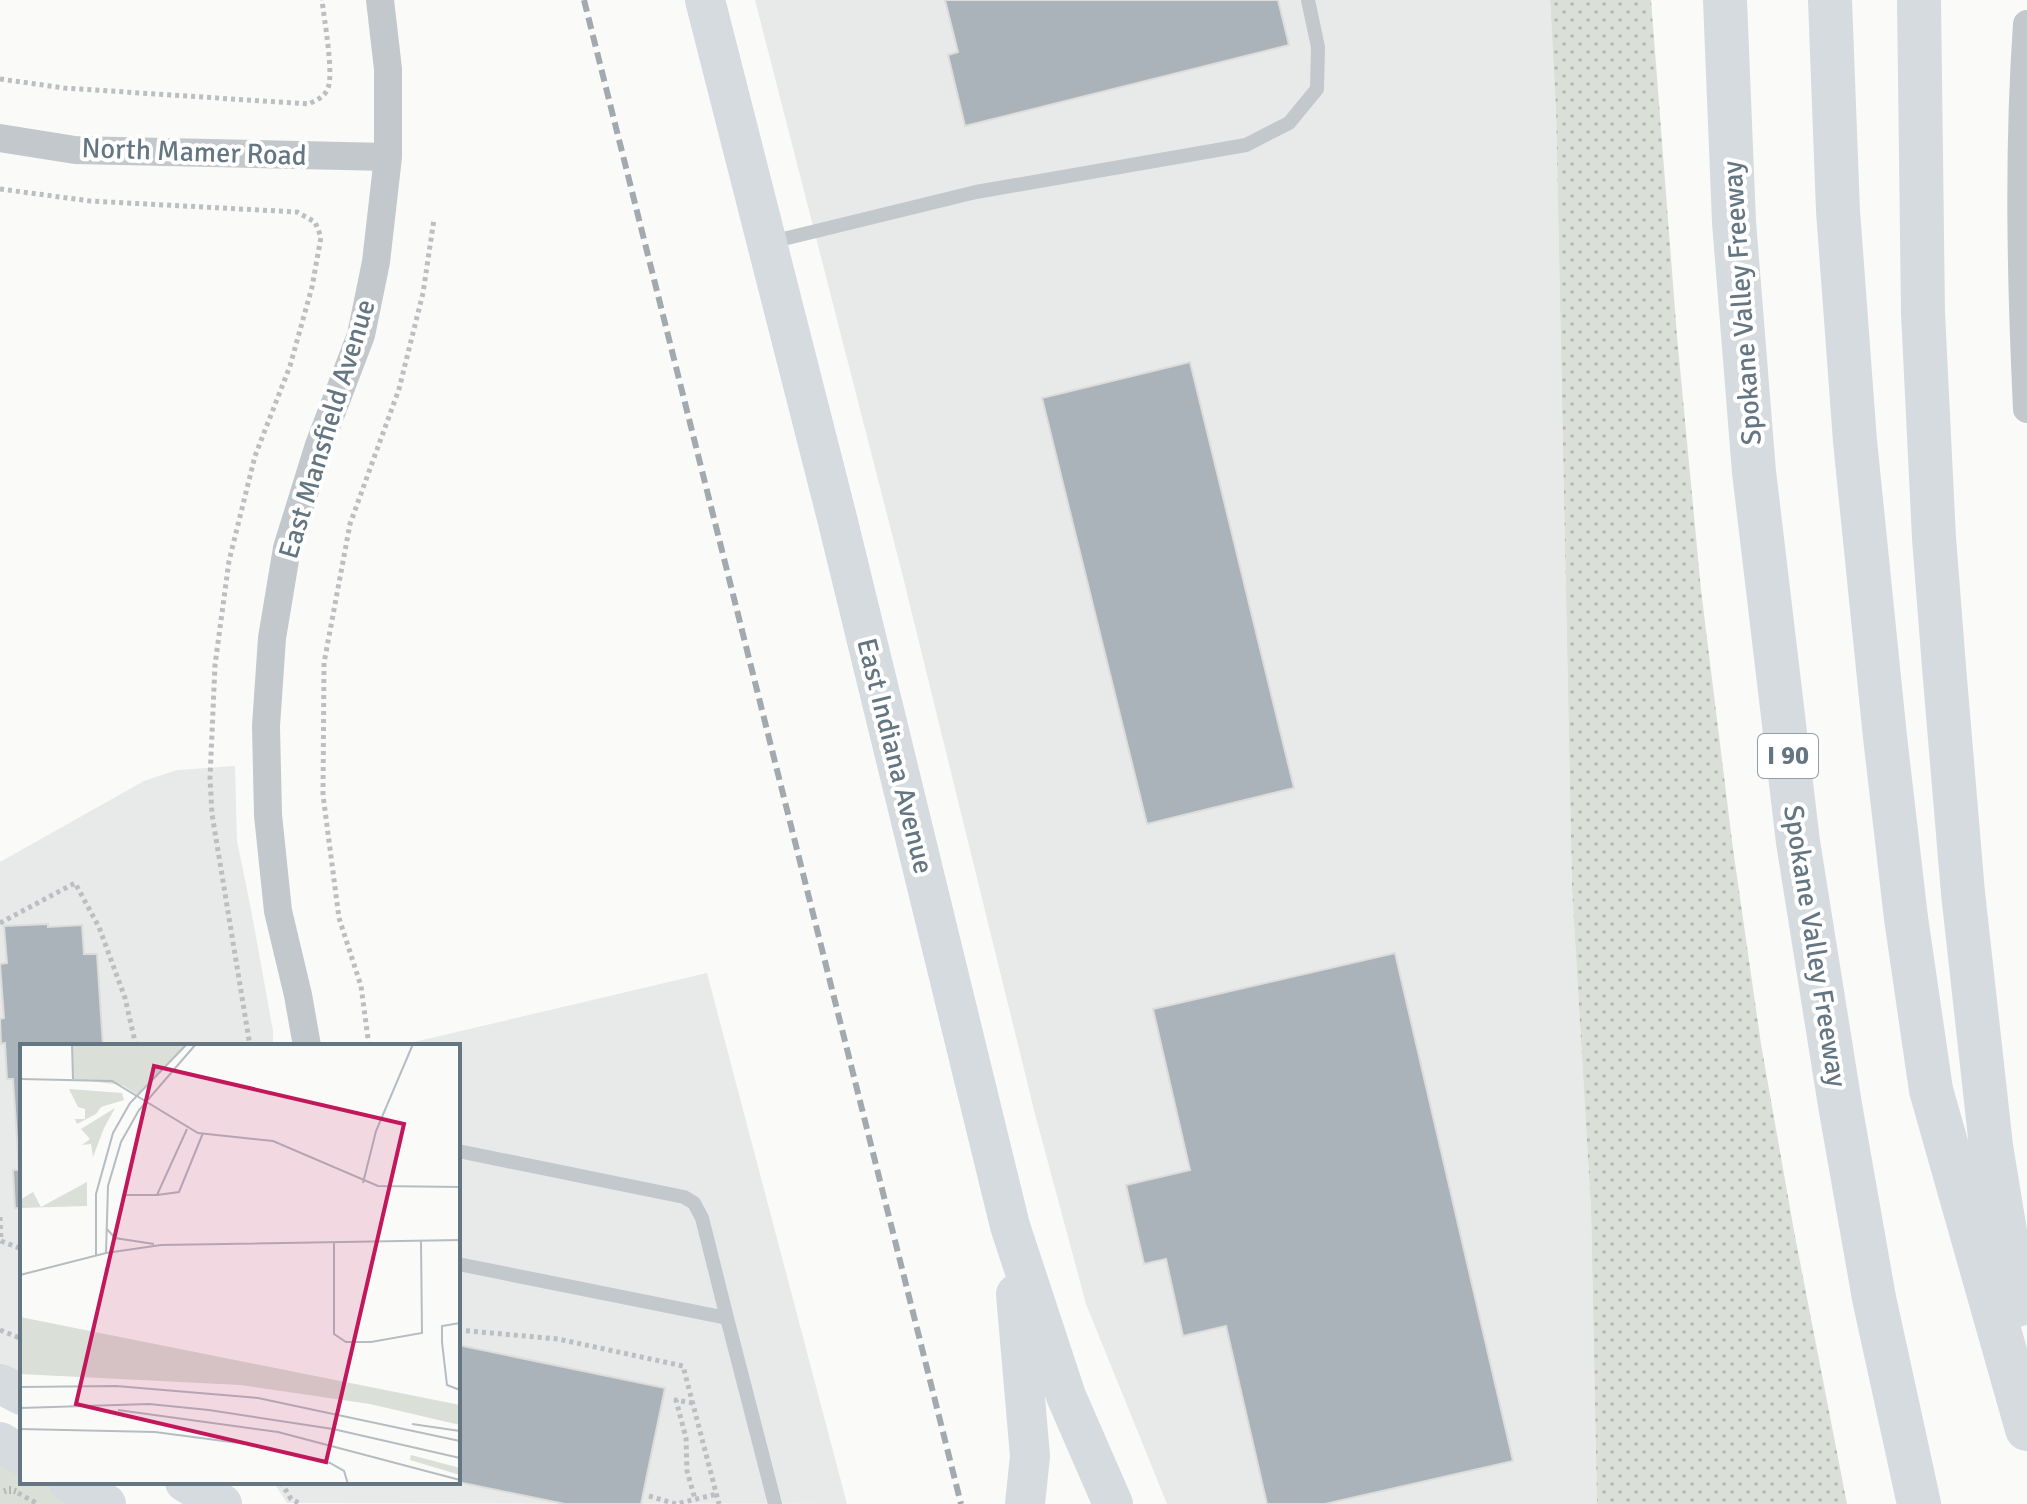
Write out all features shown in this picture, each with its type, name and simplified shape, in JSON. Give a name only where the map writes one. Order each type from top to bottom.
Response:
[{"type":"highway","name":"Spokane Valley Freeway","points":[[1725,0],[1734,222],[1754,472],[1798,842],[1874,1298],[1919,1504]]},
{"type":"highway","points":[[1830,0],[1838,211],[1855,441],[1906,918],[1931,1090],[2027,1429]]},
{"type":"highway","points":[[1919,0],[1923,313],[1934,538],[1948,725],[1991,1146],[2027,1371]]},
{"type":"main road","name":"East Indiana Avenue","points":[[705,0],[837,518],[1010,1226],[1066,1396],[1113,1504]]},
{"type":"main road","points":[[1010,1226],[1030,1456],[1025,1504]]},
{"type":"main road","points":[[0,1384],[20,1394]]},
{"type":"main road","points":[[0,1442],[20,1454]]},
{"type":"main road","points":[[72,1484],[106,1504]]},
{"type":"street","name":"East Mansfield Avenue","points":[[307,1044],[278,911],[268,815],[266,726],[272,638],[287,548],[319,445],[361,335],[376,262],[388,157],[388,69],[380,0]]},
{"type":"street","points":[[2027,24],[2021,198],[2027,409]]},
{"type":"street","name":"North Mamer Road","points":[[0,138],[75,150],[388,157]]},
{"type":"lane","points":[[767,244],[976,192],[1246,145],[1289,123],[1317,89],[1318,47],[1308,0]]},
{"type":"lane","points":[[460,1151],[684,1197],[694,1203],[702,1218],[775,1504]]},
{"type":"lane","points":[[460,1264],[727,1318]]},
{"type":"path","points":[[0,79],[64,88],[309,104],[323,96],[329,87],[322,0]]},
{"type":"path","points":[[0,189],[90,201],[297,212],[315,222],[321,237],[312,287],[290,366],[255,456],[229,561],[215,665],[210,778],[212,814],[250,1044]]},
{"type":"path","points":[[369,1044],[361,986],[339,918],[323,795],[324,663],[350,524],[399,389],[423,293],[434,219]]},
{"type":"path","points":[[0,923],[75,883],[99,927],[125,998],[136,1044]]},
{"type":"path","points":[[0,1217],[1,1241],[20,1248]]},
{"type":"path","points":[[0,1330],[20,1338]]},
{"type":"path","points":[[460,1330],[558,1339],[683,1366],[719,1504]]},
{"type":"path","points":[[693,1403],[676,1400],[686,1438],[687,1471],[695,1499]]},
{"type":"path","points":[[282,1484],[291,1499],[301,1504]]},
{"type":"path","points":[[649,1496],[676,1504],[717,1494]]},
{"type":"shaded area","points":[[755,0],[1550,0],[1556,109],[1572,889],[1591,1210],[1597,1504],[1167,1504],[1086,1304],[1035,1114],[902,573]]},
{"type":"shaded area","points":[[235,766],[237,841],[273,1044],[20,1044],[20,1377],[0,1368],[0,862],[144,781],[177,770]]},
{"type":"shaded area","points":[[707,973],[847,1504],[287,1503],[276,1484],[460,1484],[460,1044],[405,1044]]},
{"type":"green space","points":[[1550,0],[1651,0],[1677,336],[1701,590],[1733,849],[1761,1044],[1847,1504],[1597,1504],[1591,1210],[1572,889],[1556,109]]},
{"type":"green space","points":[[0,1442],[20,1454],[20,1484],[72,1484],[106,1504],[0,1504]]},
{"type":"building","points":[[945,0],[1278,0],[1289,45],[965,126],[948,55],[958,52]]},
{"type":"building","points":[[1190,362],[1294,788],[1147,824],[1042,398]]},
{"type":"building","points":[[82,925],[84,954],[97,954],[103,1044],[20,1044],[20,1208],[15,1208],[13,1170],[19,1170],[13,1079],[7,1079],[5,1043],[1,1044],[0,1019],[4,1018],[0,964],[7,963],[4,926]]},
{"type":"building","points":[[1395,953],[1513,1461],[1325,1504],[1267,1504],[1226,1326],[1183,1336],[1166,1259],[1144,1264],[1126,1185],[1190,1170],[1153,1009]]},
{"type":"building","points":[[460,1345],[665,1388],[641,1504],[565,1504],[460,1482]]},
{"type":"railway","points":[[584,0],[961,1504]]}]
